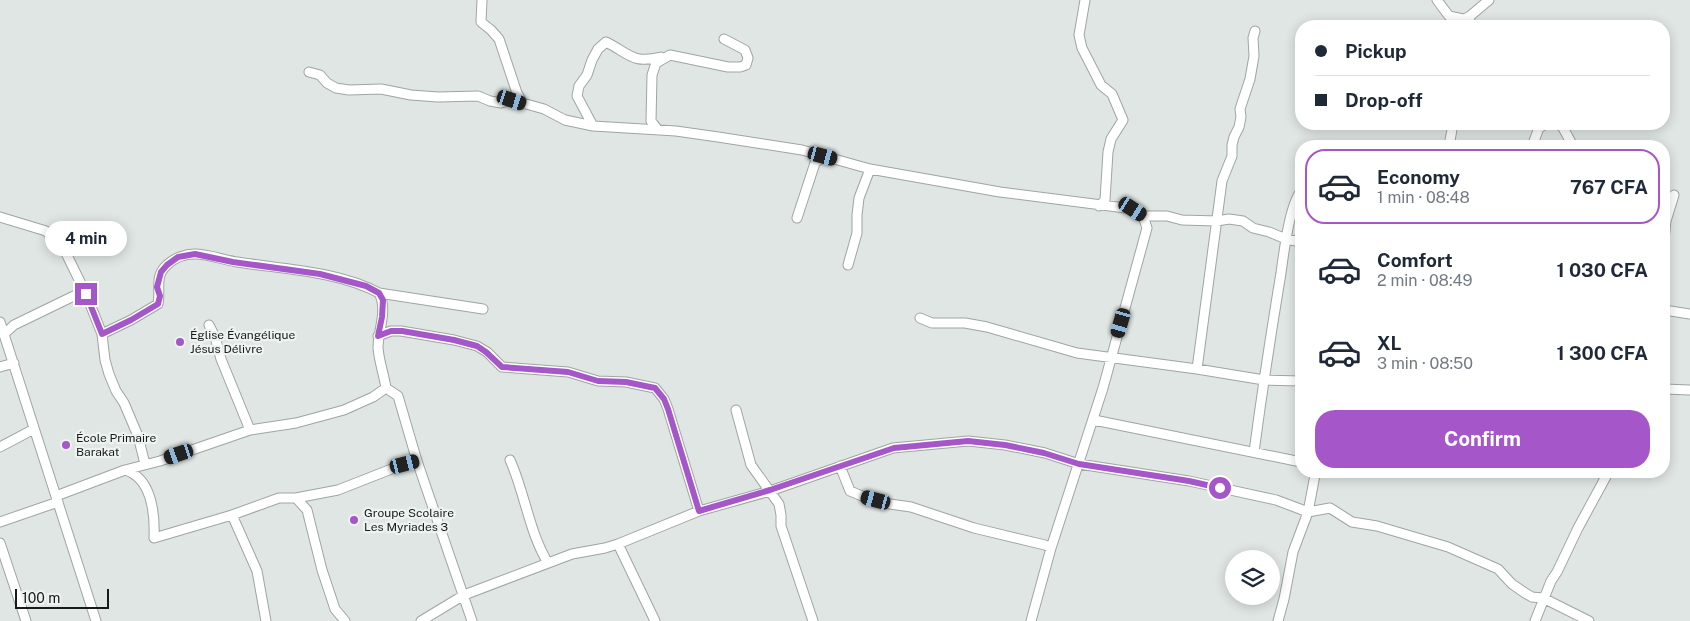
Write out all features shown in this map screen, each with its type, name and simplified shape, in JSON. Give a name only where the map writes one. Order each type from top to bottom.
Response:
[{"type":"street","points":[[482,0],[481,22],[492,30],[499,39],[523,104]]},
{"type":"street","points":[[1084,0],[1080,35],[1082,48],[1101,85],[1112,94],[1123,120],[1112,139],[1108,152],[1104,200],[1099,206]]},
{"type":"street","points":[[1437,0],[1449,16],[1463,20]]},
{"type":"street","points":[[1468,20],[1489,0]]},
{"type":"street","points":[[1197,369],[1222,181],[1232,156],[1234,137],[1240,127],[1240,109],[1250,79],[1254,56],[1253,38],[1255,31]]},
{"type":"street","points":[[593,126],[577,96],[579,86],[587,75],[592,60],[598,49],[606,42],[637,60],[649,60],[670,55],[728,67],[746,65],[748,58],[745,50],[724,39]]},
{"type":"street","points":[[658,130],[650,121],[652,75],[656,63],[670,55]]},
{"type":"street","points":[[309,72],[320,75],[327,83],[336,88],[349,90],[381,89],[411,95],[478,96],[501,103],[512,100],[544,108],[565,120],[593,126],[676,131],[802,150],[870,169],[1000,192],[1133,209],[1143,216],[1167,216],[1182,220],[1229,219],[1244,221],[1252,228],[1295,241]]},
{"type":"street","points":[[797,218],[816,163],[823,156]]},
{"type":"street","points":[[848,265],[857,233],[856,215],[859,198],[870,169]]},
{"type":"street","points":[[1670,206],[1674,194]]},
{"type":"street","points":[[1254,452],[1286,240],[1295,202]]},
{"type":"street","points":[[1031,621],[1051,548],[1094,420],[1146,228],[1143,216]]},
{"type":"street","points":[[0,217],[46,231],[64,250],[86,294],[102,334],[105,360],[109,374],[138,436],[145,464]]},
{"type":"street","points":[[102,334],[136,318],[158,304],[160,296],[157,287],[161,272],[178,257],[195,254],[233,262],[320,274],[366,286],[379,293],[483,309]]},
{"type":"street","points":[[4,334],[14,325],[31,316],[82,292],[86,294]]},
{"type":"street","points":[[379,293],[383,300],[378,336],[379,352],[386,388],[398,396],[417,461],[472,621]]},
{"type":"street","points":[[1670,311],[1690,314]]},
{"type":"street","points":[[920,318],[932,323],[966,323],[987,327],[1077,354],[1197,369],[1264,380],[1295,381]]},
{"type":"street","points":[[0,322],[96,621]]},
{"type":"street","points":[[209,325],[250,430]]},
{"type":"street","points":[[378,336],[391,331],[402,331],[454,340],[477,346],[502,367],[568,372],[598,381],[626,382],[655,388],[664,399],[668,409],[699,511]]},
{"type":"street","points":[[0,367],[14,362]]},
{"type":"street","points":[[0,522],[125,470],[160,461],[250,430],[296,422],[344,410],[373,397],[386,388]]},
{"type":"street","points":[[1670,389],[1690,390]]},
{"type":"street","points":[[736,410],[752,465],[779,504],[781,526],[814,621]]},
{"type":"street","points":[[1094,420],[1295,461]]},
{"type":"street","points":[[0,446],[34,429]]},
{"type":"street","points":[[421,621],[464,596],[572,554],[618,544],[699,511],[770,490],[894,448],[968,441],[1021,448],[1079,464],[1189,481],[1276,500],[1308,512],[1330,508],[1352,522],[1377,526],[1448,547],[1498,569],[1512,584],[1532,597],[1543,598],[1589,621]]},
{"type":"street","points":[[510,460],[540,549],[548,563]]},
{"type":"street","points":[[125,470],[135,473],[142,480],[146,489],[152,504],[154,538],[232,515],[278,498],[296,498],[338,490],[417,461]]},
{"type":"street","points":[[840,466],[850,491],[862,496],[911,507],[974,528],[1051,548]]},
{"type":"street","points":[[1278,621],[1293,552],[1308,512],[1314,478]]},
{"type":"street","points":[[1535,621],[1543,598],[1605,478]]},
{"type":"street","points":[[296,498],[307,510],[322,570],[335,609],[346,621]]},
{"type":"street","points":[[232,515],[257,571],[266,621]]},
{"type":"street","points":[[0,543],[26,621]]},
{"type":"street","points":[[618,544],[655,621]]},
{"type":"place","name":"Église Évangélique Jésus Délivre","points":[[180,342]]},
{"type":"place","name":"École Primaire Barakat","points":[[66,445]]},
{"type":"place","name":"Groupe Scolaire Les Myriades 3","points":[[354,520]]},
{"type":"route","points":[[86,294],[102,334],[158,304],[160,296],[157,287],[161,272],[178,257],[195,254],[233,262],[302,271],[366,286],[379,293],[383,300],[378,336],[391,331],[402,331],[454,340],[477,346],[502,367],[547,369],[568,372],[598,381],[626,382],[655,388],[664,399],[668,409],[699,511],[770,490],[894,448],[968,441],[1005,445],[1044,453],[1079,464],[1189,481],[1220,488]]}]
